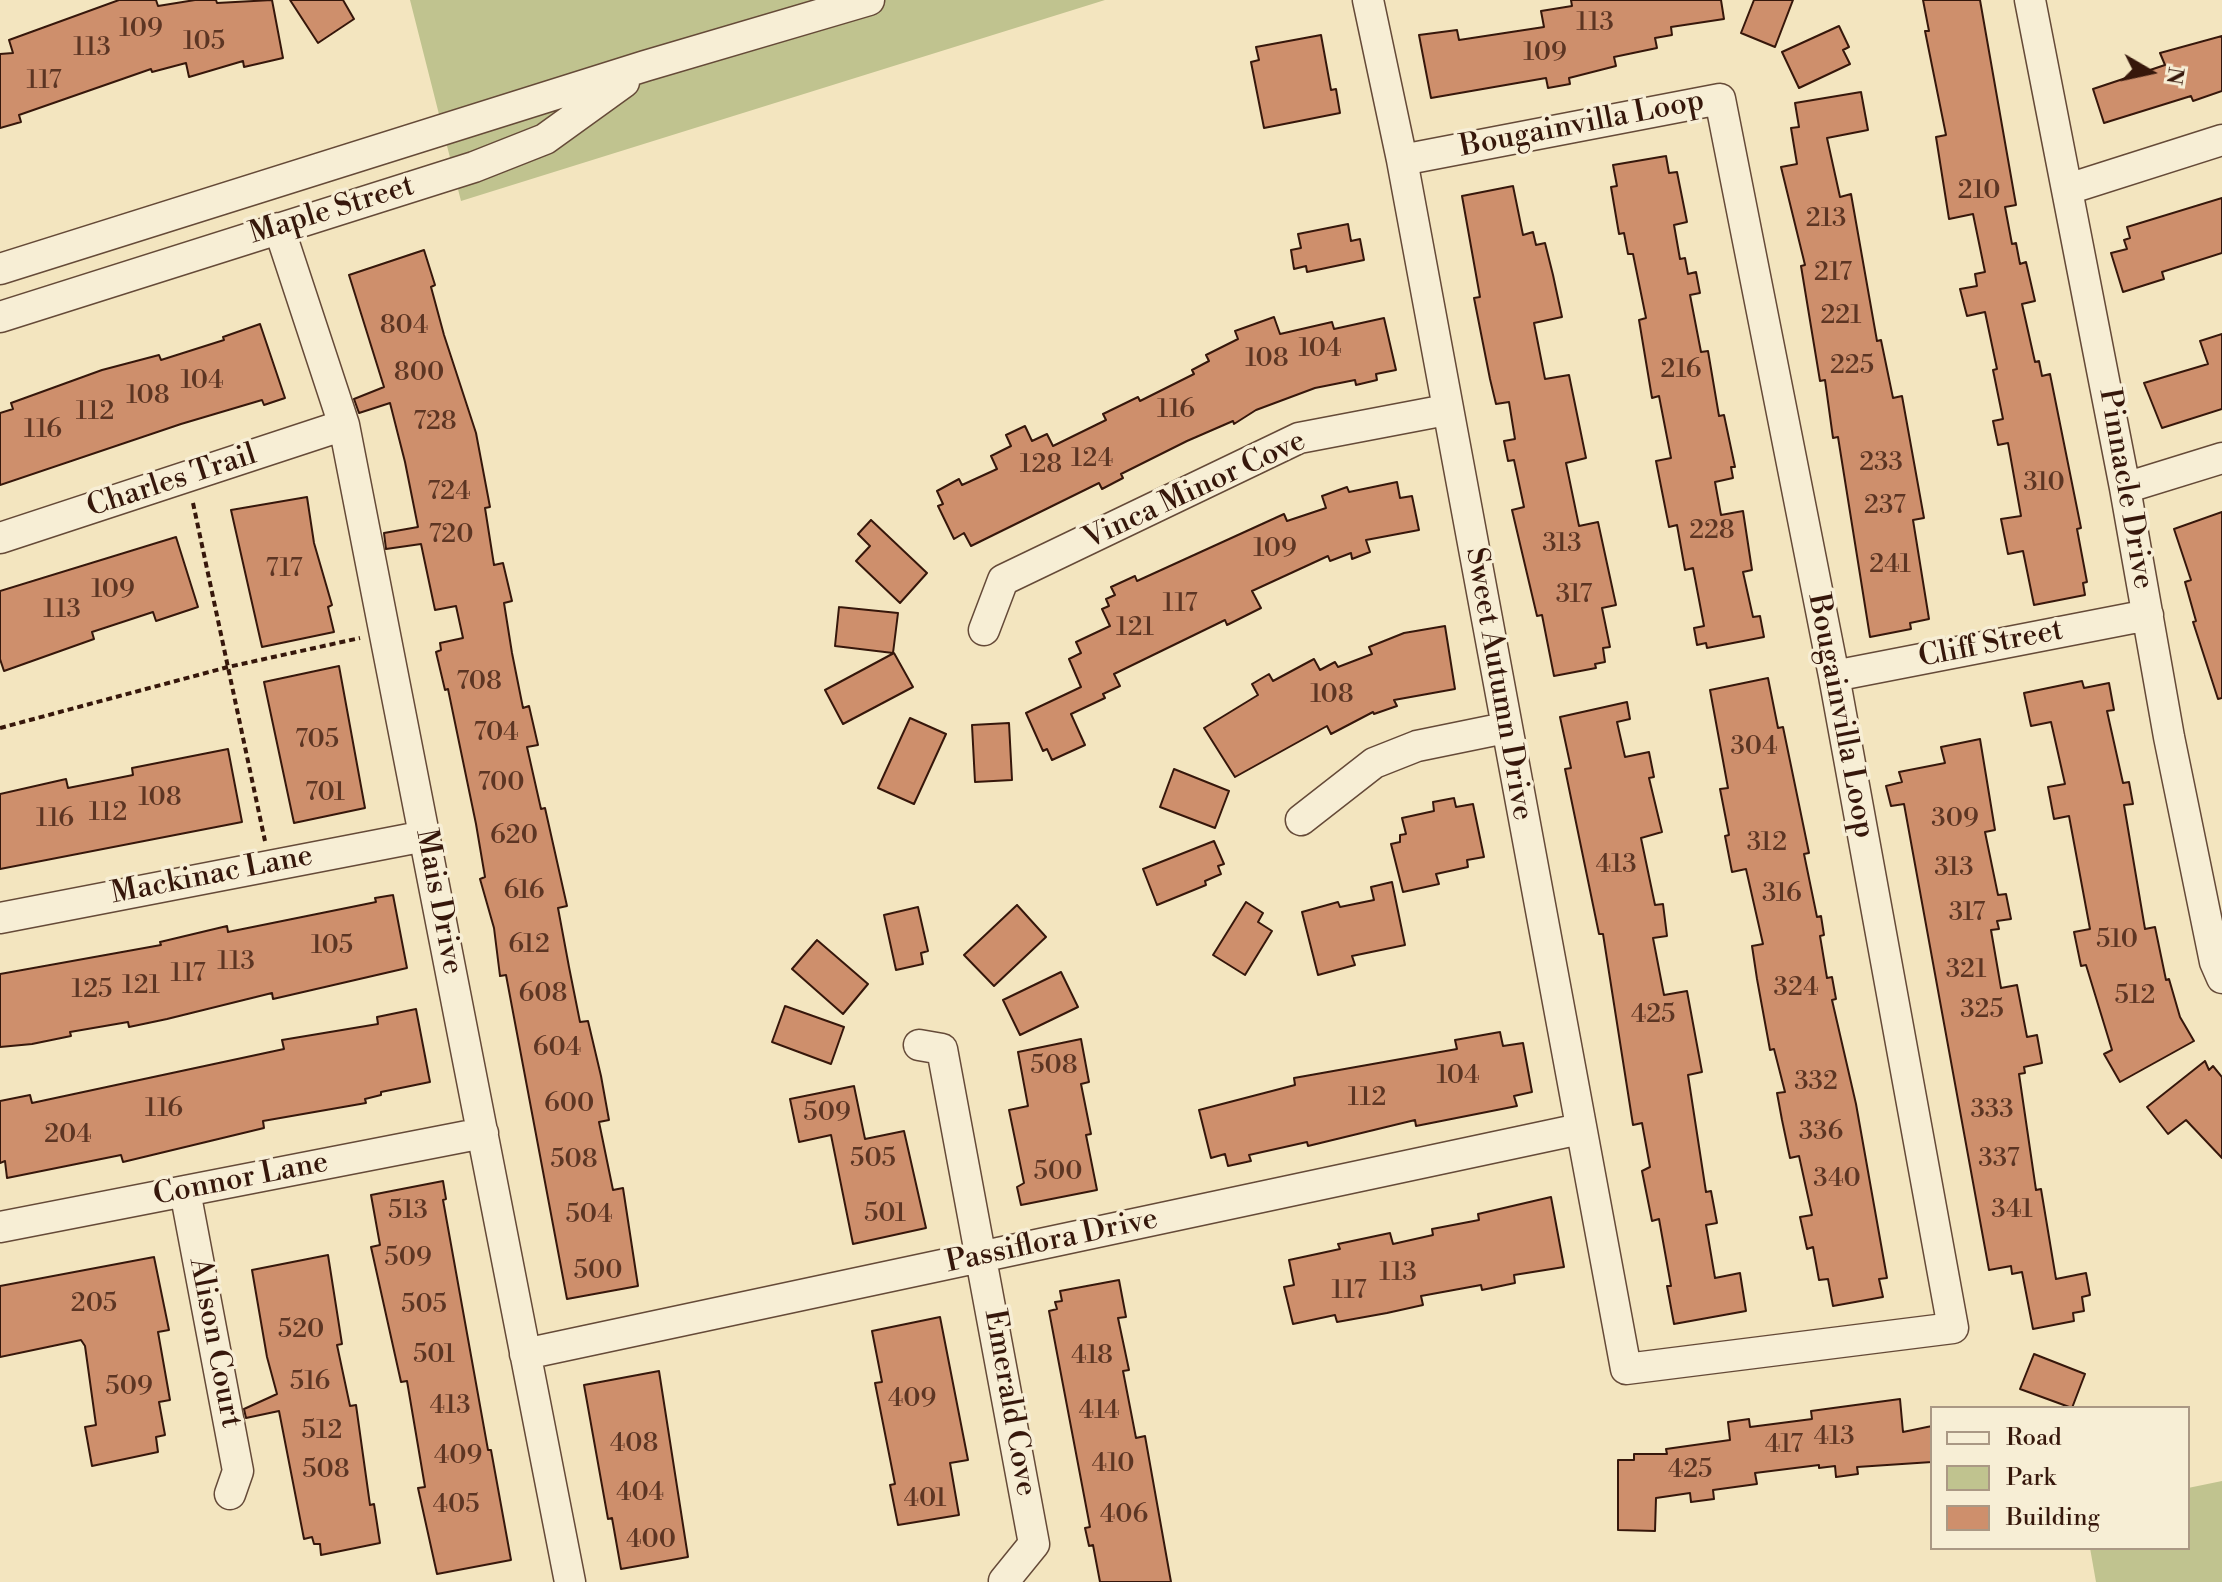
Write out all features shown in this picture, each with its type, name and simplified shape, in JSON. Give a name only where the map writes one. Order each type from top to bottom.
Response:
[{"type":"street","name":"Maple Street","points":[[0,269],[645,66],[869,0]]},
{"type":"street","name":"Sweet Autumn Drive","points":[[1368,0],[1402,160],[1626,1369]]},
{"type":"street","name":"Pinnacle Drive","points":[[2030,0],[2197,877],[2215,962],[2222,978]]},
{"type":"street","name":"Maple Street","points":[[0,317],[474,167],[545,139],[645,66]]},
{"type":"street","name":"Bougainvilla Loop","points":[[1402,160],[1720,99],[1834,676],[1953,1328],[1626,1369]]},
{"type":"street","points":[[2068,189],[2222,140]]},
{"type":"street","name":"Mais Drive","points":[[279,228],[344,425],[570,1582]]},
{"type":"street","name":"Vinca Minor Cove","points":[[984,630],[1003,580],[1299,438],[1446,410]]},
{"type":"street","name":"Charles Trail","points":[[0,538],[344,425]]},
{"type":"street","points":[[2125,488],[2222,458]]},
{"type":"street","name":"Cliff Street","points":[[1834,676],[2148,615]]},
{"type":"street","points":[[1301,820],[1374,763],[1417,746],[1505,728]]},
{"type":"street","name":"Mackinac Lane","points":[[0,918],[425,836]]},
{"type":"street","name":"Emerald Cove","points":[[919,1045],[942,1049],[1034,1544],[1004,1581]]},
{"type":"street","name":"Passiflora Drive","points":[[525,1354],[1580,1129]]},
{"type":"street","name":"Connor Lane","points":[[0,1227],[483,1133]]},
{"type":"street","name":"Alison Court","points":[[185,1191],[238,1471],[230,1494]]},
{"type":"path","points":[[192,496],[265,841]]},
{"type":"path","points":[[0,728],[228,667],[363,637]]},
{"type":"green space","points":[[410,0],[1105,0],[461,201]]},
{"type":"green space","points":[[2222,1481],[2222,1582],[2096,1582],[2090,1550],[2190,1550],[2190,1488]]},
{"type":"building","points":[[119,0],[156,0],[158,6],[195,0],[216,0],[217,3],[272,0],[283,58],[244,67],[243,61],[189,77],[186,63],[152,72],[151,69],[19,115],[21,122],[0,128],[0,54],[13,53],[9,40]]},
{"type":"building","points":[[290,0],[343,0],[354,19],[318,43]]},
{"type":"building","points":[[1571,0],[1721,0],[1724,19],[1671,27],[1672,35],[1655,38],[1657,48],[1614,57],[1616,66],[1569,78],[1570,84],[1548,88],[1546,78],[1431,98],[1419,35],[1457,30],[1459,40],[1544,27],[1541,11],[1572,6]]},
{"type":"building","points":[[1754,0],[1793,0],[1775,47],[1741,33]]},
{"type":"building","points":[[1923,0],[1980,0],[2016,205],[2005,207],[2012,244],[2016,243],[2020,264],[2026,262],[2035,301],[2022,304],[2035,362],[2039,361],[2042,376],[2050,374],[2081,528],[2077,529],[2087,582],[2083,583],[2085,595],[2034,605],[2023,551],[2008,554],[2001,519],[2021,516],[2008,443],[1998,445],[1993,421],[2003,419],[1993,370],[1997,369],[1985,312],[1967,316],[1960,289],[1977,286],[1975,274],[1985,272],[1973,214],[1949,219],[1936,137],[1946,135],[1925,31],[1929,31]]},
{"type":"building","points":[[1839,26],[1849,47],[1843,50],[1850,64],[1799,88],[1782,52]]},
{"type":"building","points":[[1321,35],[1331,90],[1336,89],[1340,113],[1264,128],[1251,62],[1259,60],[1256,47]]},
{"type":"building","points":[[2222,36],[2222,91],[2193,101],[2191,96],[2104,123],[2093,89],[2165,65],[2160,53]]},
{"type":"building","points":[[1861,92],[1868,130],[1827,138],[1840,197],[1851,194],[1877,341],[1881,340],[1893,398],[1902,396],[1924,518],[1913,520],[1929,619],[1910,623],[1911,629],[1870,637],[1838,437],[1833,438],[1825,380],[1820,381],[1801,266],[1805,265],[1781,167],[1797,164],[1791,128],[1799,127],[1795,103]]},
{"type":"building","points":[[1666,156],[1669,173],[1677,172],[1687,222],[1674,225],[1680,259],[1685,258],[1688,274],[1696,272],[1700,293],[1690,295],[1701,352],[1708,351],[1719,416],[1724,415],[1735,467],[1731,467],[1733,478],[1715,482],[1721,515],[1743,511],[1752,570],[1743,572],[1753,617],[1760,616],[1764,637],[1707,648],[1706,643],[1697,645],[1694,628],[1704,626],[1693,568],[1685,570],[1677,525],[1669,527],[1656,461],[1671,458],[1659,396],[1652,398],[1639,320],[1646,318],[1633,254],[1628,254],[1624,233],[1619,234],[1611,187],[1617,186],[1613,165]]},
{"type":"building","points":[[1513,186],[1523,235],[1533,232],[1536,245],[1545,243],[1553,275],[1562,317],[1534,323],[1545,379],[1569,375],[1586,458],[1566,463],[1579,526],[1598,522],[1616,605],[1602,608],[1610,647],[1603,648],[1605,662],[1595,664],[1596,668],[1554,676],[1542,615],[1537,616],[1512,510],[1524,507],[1514,460],[1508,461],[1504,441],[1515,439],[1509,402],[1496,404],[1490,379],[1474,298],[1480,297],[1462,196]]},
{"type":"building","points":[[2222,198],[2222,253],[2162,272],[2164,279],[2123,292],[2111,253],[2127,249],[2124,240],[2130,238],[2127,227]]},
{"type":"building","points":[[1348,224],[1351,241],[1360,239],[1364,260],[1307,272],[1306,266],[1294,269],[1291,250],[1301,248],[1298,234]]},
{"type":"building","points":[[424,250],[435,285],[431,287],[444,335],[476,433],[490,507],[485,508],[494,565],[503,563],[512,601],[504,603],[512,653],[523,708],[529,706],[538,745],[527,747],[541,809],[545,808],[567,906],[558,908],[569,967],[580,1022],[588,1021],[601,1076],[609,1120],[599,1122],[613,1190],[623,1188],[638,1286],[567,1299],[506,975],[500,976],[494,928],[480,879],[485,877],[476,824],[448,689],[445,690],[436,652],[441,650],[440,643],[463,638],[456,606],[435,610],[421,544],[386,549],[384,533],[418,527],[405,462],[390,403],[359,413],[354,399],[384,387],[349,275]]},
{"type":"building","points":[[1274,317],[1280,334],[1332,322],[1334,329],[1384,318],[1396,370],[1376,374],[1377,380],[1356,385],[1355,380],[1315,388],[1256,410],[1234,424],[1233,421],[1187,441],[1121,474],[1123,478],[1102,489],[1099,483],[971,546],[964,533],[954,539],[938,506],[943,504],[937,491],[959,479],[962,485],[997,469],[991,456],[1011,446],[1006,435],[1025,426],[1032,441],[1047,434],[1053,446],[1106,420],[1103,414],[1138,397],[1140,401],[1194,374],[1192,370],[1209,361],[1206,355],[1238,339],[1235,331]]},
{"type":"building","points":[[260,324],[285,398],[264,405],[262,400],[181,424],[0,485],[0,413],[13,409],[11,403],[102,370],[159,355],[161,360],[224,340],[223,337]]},
{"type":"building","points":[[2222,334],[2222,409],[2162,428],[2144,383],[2208,364],[2200,341]]},
{"type":"building","points":[[1397,482],[1400,498],[1412,496],[1419,530],[1366,540],[1370,552],[1352,559],[1351,553],[1330,561],[1328,556],[1252,591],[1261,608],[1227,625],[1225,620],[1114,674],[1120,686],[1103,694],[1105,698],[1071,714],[1085,745],[1052,760],[1047,749],[1043,751],[1026,713],[1081,687],[1069,659],[1081,653],[1076,642],[1110,626],[1102,609],[1109,606],[1106,599],[1115,595],[1111,587],[1135,576],[1137,581],[1284,514],[1287,521],[1326,508],[1322,496],[1347,487],[1349,492]]},
{"type":"building","points":[[307,497],[314,543],[332,605],[328,607],[334,632],[262,647],[231,510]]},
{"type":"building","points":[[2222,512],[2222,698],[2218,699],[2193,622],[2196,621],[2185,582],[2191,580],[2174,529]]},
{"type":"building","points":[[871,520],[927,573],[900,603],[856,561],[870,546],[858,534]]},
{"type":"building","points":[[176,537],[198,607],[156,621],[153,612],[92,632],[94,639],[4,671],[0,659],[0,591]]},
{"type":"building","points":[[839,607],[898,613],[893,653],[835,646]]},
{"type":"building","points":[[1445,626],[1455,689],[1394,700],[1397,706],[1373,712],[1331,734],[1327,726],[1235,777],[1204,728],[1258,695],[1252,684],[1269,674],[1273,681],[1314,659],[1320,670],[1335,662],[1338,667],[1372,654],[1369,647],[1404,633]]},
{"type":"building","points":[[894,653],[913,687],[843,724],[825,690]]},
{"type":"building","points":[[339,666],[365,808],[294,823],[264,682]]},
{"type":"building","points":[[1768,678],[1778,728],[1783,727],[1809,853],[1804,854],[1817,917],[1821,916],[1824,935],[1820,936],[1827,978],[1832,977],[1836,999],[1832,1000],[1856,1104],[1887,1278],[1879,1279],[1883,1297],[1833,1306],[1828,1279],[1819,1280],[1813,1247],[1807,1249],[1800,1217],[1812,1215],[1799,1156],[1790,1158],[1777,1093],[1785,1092],[1774,1049],[1770,1050],[1752,946],[1763,944],[1746,869],[1732,872],[1720,789],[1728,788],[1710,690]]},
{"type":"building","points":[[2082,681],[2084,688],[2109,683],[2114,710],[2107,711],[2123,783],[2129,782],[2133,804],[2124,805],[2145,929],[2155,927],[2166,980],[2169,979],[2180,1017],[2194,1041],[2120,1082],[2104,1054],[2112,1050],[2086,965],[2081,966],[2074,932],[2090,929],[2069,816],[2054,819],[2048,787],[2065,784],[2051,722],[2031,726],[2024,693]]},
{"type":"building","points":[[1627,702],[1630,719],[1617,722],[1625,757],[1649,752],[1654,777],[1649,778],[1662,832],[1641,838],[1655,905],[1663,904],[1667,936],[1653,938],[1664,995],[1687,991],[1702,1072],[1688,1075],[1706,1192],[1711,1191],[1717,1223],[1706,1225],[1715,1278],[1740,1273],[1746,1311],[1674,1324],[1667,1286],[1671,1286],[1659,1219],[1652,1221],[1642,1171],[1650,1167],[1642,1123],[1633,1125],[1603,934],[1599,934],[1565,769],[1571,768],[1560,717]]},
{"type":"building","points":[[910,718],[946,734],[914,804],[878,788]]},
{"type":"building","points":[[1009,723],[1012,780],[975,782],[972,725]]},
{"type":"building","points":[[1980,739],[1995,830],[1985,832],[1998,895],[2006,894],[2011,919],[1997,921],[1999,929],[1991,930],[2001,988],[2017,985],[2027,1037],[2037,1035],[2042,1063],[2024,1067],[2025,1073],[2019,1074],[2036,1190],[2041,1189],[2056,1279],[2086,1273],[2090,1295],[2082,1297],[2084,1311],[2073,1313],[2074,1321],[2033,1329],[2022,1272],[2012,1274],[2011,1266],[1989,1270],[1904,804],[1891,806],[1886,786],[1902,782],[1899,772],[1945,763],[1941,747]]},
{"type":"building","points":[[228,749],[242,822],[0,869],[0,794],[66,779],[68,788],[133,775],[132,768]]},
{"type":"building","points":[[1174,769],[1229,791],[1215,828],[1160,807]]},
{"type":"building","points":[[1454,798],[1456,807],[1473,804],[1484,857],[1467,860],[1468,867],[1436,874],[1439,884],[1403,892],[1391,844],[1400,842],[1400,835],[1406,834],[1402,818],[1434,811],[1433,802]]},
{"type":"building","points":[[1214,841],[1224,864],[1218,866],[1221,874],[1205,881],[1206,885],[1157,905],[1143,869]]},
{"type":"building","points":[[1392,882],[1405,945],[1352,956],[1355,965],[1318,975],[1302,912],[1338,902],[1340,907],[1374,900],[1371,887]]},
{"type":"building","points":[[393,895],[407,968],[273,999],[272,993],[129,1027],[128,1022],[70,1032],[71,1036],[32,1044],[0,1047],[0,974],[161,945],[160,942],[227,926],[228,932],[376,902],[375,898]]},
{"type":"building","points":[[1246,902],[1263,913],[1258,922],[1272,931],[1245,975],[1213,955]]},
{"type":"building","points":[[1017,905],[1046,937],[994,986],[964,955]]},
{"type":"building","points":[[918,907],[928,951],[921,953],[923,964],[896,970],[884,915]]},
{"type":"building","points":[[817,940],[868,984],[843,1014],[792,969]]},
{"type":"building","points":[[1061,972],[1078,1007],[1020,1035],[1003,1000]]},
{"type":"building","points":[[785,1006],[844,1027],[831,1064],[772,1042]]},
{"type":"building","points":[[416,1009],[430,1082],[381,1092],[381,1095],[365,1099],[366,1103],[263,1121],[264,1128],[123,1162],[121,1155],[7,1178],[5,1161],[0,1163],[0,1101],[30,1095],[32,1103],[284,1049],[282,1040],[378,1024],[377,1017]]},
{"type":"building","points":[[1500,1032],[1503,1046],[1523,1043],[1532,1092],[1514,1096],[1517,1106],[1416,1126],[1415,1120],[1308,1146],[1307,1142],[1249,1155],[1251,1161],[1228,1166],[1225,1154],[1211,1158],[1199,1110],[1295,1085],[1294,1078],[1457,1049],[1455,1040]]},
{"type":"building","points":[[1081,1039],[1089,1082],[1081,1084],[1091,1134],[1086,1135],[1097,1190],[1021,1205],[1017,1187],[1024,1183],[1009,1110],[1028,1106],[1018,1052]]},
{"type":"building","points":[[2205,1061],[2209,1070],[2213,1066],[2222,1077],[2222,1158],[2186,1120],[2168,1134],[2147,1107]]},
{"type":"building","points":[[854,1086],[865,1139],[904,1131],[926,1228],[853,1244],[831,1135],[799,1142],[790,1099]]},
{"type":"building","points":[[443,1181],[446,1199],[443,1200],[511,1560],[437,1574],[418,1488],[425,1487],[407,1381],[401,1382],[371,1247],[380,1245],[371,1195]]},
{"type":"building","points":[[1551,1197],[1564,1267],[1514,1275],[1515,1283],[1482,1290],[1481,1285],[1421,1296],[1423,1305],[1387,1313],[1337,1322],[1335,1315],[1293,1324],[1284,1287],[1294,1285],[1289,1260],[1340,1249],[1338,1244],[1390,1233],[1393,1244],[1433,1235],[1432,1229],[1479,1220],[1478,1214]]},
{"type":"building","points":[[328,1255],[342,1344],[337,1345],[350,1406],[356,1405],[370,1505],[374,1504],[380,1543],[321,1555],[320,1544],[314,1544],[312,1537],[304,1539],[279,1411],[246,1418],[244,1409],[277,1394],[267,1357],[252,1270]]},
{"type":"building","points":[[154,1257],[169,1330],[158,1332],[170,1400],[159,1402],[165,1435],[156,1437],[158,1452],[92,1466],[85,1427],[96,1425],[85,1346],[81,1340],[0,1357],[0,1286]]},
{"type":"building","points":[[1119,1280],[1126,1317],[1118,1318],[1129,1370],[1123,1371],[1136,1438],[1145,1436],[1171,1582],[1100,1582],[1093,1545],[1089,1546],[1085,1528],[1090,1527],[1049,1311],[1057,1309],[1055,1302],[1062,1301],[1060,1291]]},
{"type":"building","points":[[940,1317],[968,1460],[950,1463],[959,1515],[898,1525],[890,1485],[895,1484],[875,1383],[882,1382],[872,1331]]},
{"type":"building","points":[[2034,1354],[2085,1374],[2073,1406],[2020,1389]]},
{"type":"building","points":[[659,1371],[688,1557],[621,1569],[612,1518],[608,1519],[584,1385]]},
{"type":"building","points":[[1900,1399],[1903,1432],[1930,1426],[1930,1462],[1857,1467],[1858,1474],[1836,1477],[1835,1466],[1819,1468],[1819,1465],[1755,1473],[1757,1484],[1713,1490],[1714,1499],[1691,1502],[1690,1493],[1656,1498],[1655,1531],[1618,1530],[1618,1460],[1634,1460],[1634,1454],[1667,1454],[1666,1449],[1730,1440],[1728,1422],[1749,1419],[1750,1427],[1812,1419],[1811,1411]]}]
